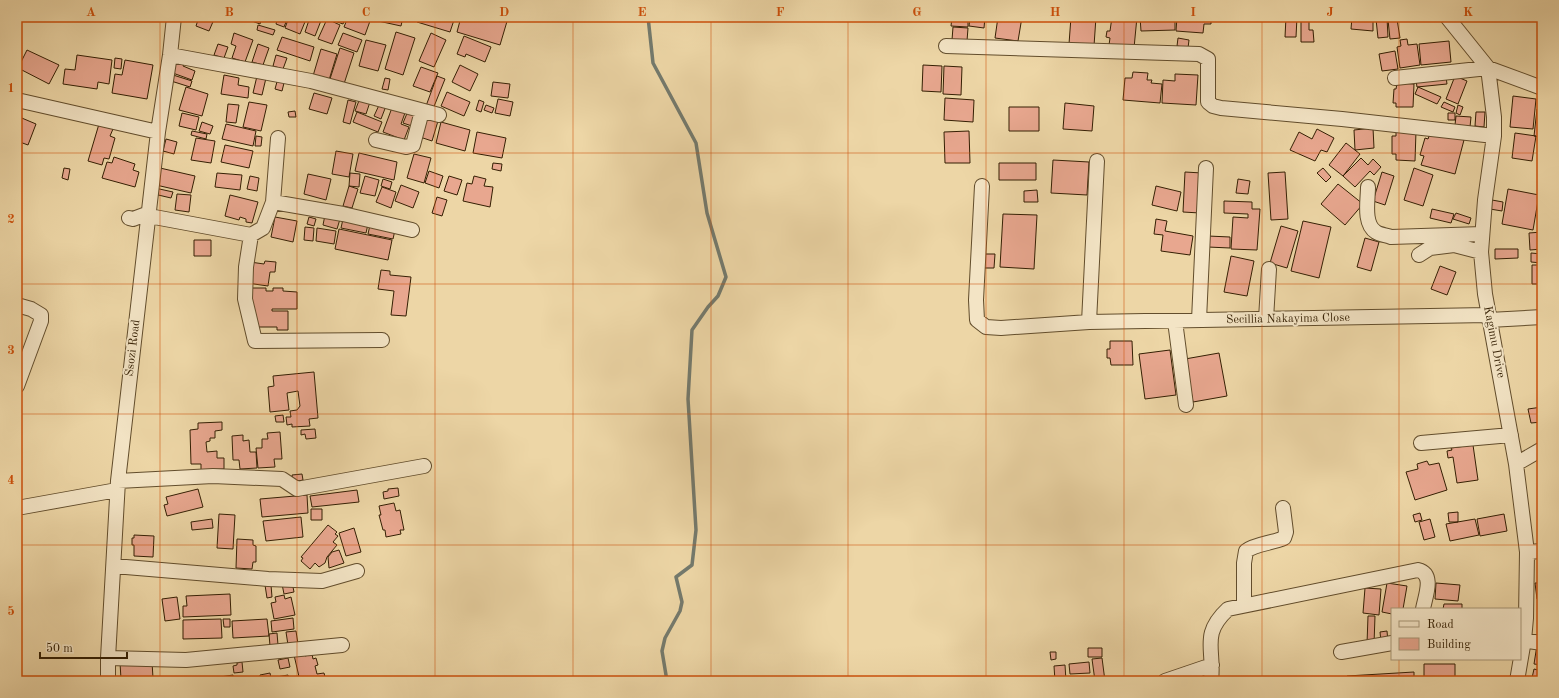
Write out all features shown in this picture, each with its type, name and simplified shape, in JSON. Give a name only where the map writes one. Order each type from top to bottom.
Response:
[{"type":"street","name":"Ssozi Road","points":[[108,681],[117,486],[158,132],[170,55],[174,17]]},
{"type":"street","points":[[1447,17],[1488,68]]},
{"type":"street","points":[[946,46],[1199,54],[1208,59],[1208,102],[1212,106],[1494,136]]},
{"type":"street","points":[[170,55],[311,81],[439,115]]},
{"type":"street","points":[[1395,78],[1488,68],[1542,88]]},
{"type":"street","name":"Kagimu Drive","points":[[1488,68],[1494,117],[1494,136],[1485,200],[1482,252],[1485,294],[1516,464],[1527,552],[1526,618],[1522,640]]},
{"type":"street","points":[[17,100],[158,132]]},
{"type":"street","points":[[376,140],[406,147],[413,145],[422,111]]},
{"type":"street","points":[[129,218],[133,219],[149,214],[251,235],[263,228],[273,202],[278,138]]},
{"type":"street","points":[[1089,322],[1097,161]]},
{"type":"street","points":[[1199,320],[1206,168]]},
{"type":"street","name":"Secillia Nakayima Close","points":[[982,186],[976,300],[977,320],[986,326],[1001,328],[1089,322],[1199,320],[1542,317]]},
{"type":"street","points":[[1368,187],[1368,220],[1370,227],[1377,233],[1391,237],[1482,234]]},
{"type":"street","points":[[273,202],[343,214],[412,230]]},
{"type":"street","points":[[251,235],[246,267],[245,299],[255,341],[382,340]]},
{"type":"street","points":[[1419,255],[1430,248],[1454,246],[1482,252]]},
{"type":"street","points":[[1266,319],[1269,269]]},
{"type":"street","points":[[17,305],[31,309],[41,315],[41,321],[17,386]]},
{"type":"street","points":[[1175,321],[1186,404]]},
{"type":"street","points":[[1421,443],[1511,435]]},
{"type":"street","points":[[1516,464],[1542,449]]},
{"type":"street","points":[[17,508],[117,486],[220,476],[282,480],[297,489],[424,466]]},
{"type":"street","points":[[1244,605],[1244,563],[1246,551],[1250,548],[1275,542],[1284,538],[1286,532],[1283,508]]},
{"type":"street","points":[[1527,552],[1542,550]]},
{"type":"street","points":[[114,566],[268,579],[322,581],[356,571]]},
{"type":"street","points":[[1211,681],[1212,665],[1210,646],[1214,624],[1228,609],[1418,570],[1427,576],[1427,587],[1423,608]]},
{"type":"street","points":[[1522,640],[1542,643]]},
{"type":"street","points":[[1341,652],[1391,643]]},
{"type":"street","points":[[108,658],[186,660],[342,645]]},
{"type":"street","name":"Kagimu Drive","points":[[1517,681],[1520,660]]},
{"type":"street","points":[[1165,681],[1212,665]]},
{"type":"building","points":[[199,17],[215,17],[209,31],[196,26]]},
{"type":"building","points":[[253,17],[262,17],[260,24],[252,21]]},
{"type":"building","points":[[278,17],[288,17],[284,27],[276,24]]},
{"type":"building","points":[[289,17],[307,17],[300,34],[285,28]]},
{"type":"building","points":[[310,17],[322,18],[315,36],[305,32]]},
{"type":"building","points":[[333,17],[346,17],[343,24],[332,20]]},
{"type":"building","points":[[348,17],[358,17],[370,21],[365,35],[344,27]]},
{"type":"building","points":[[369,17],[403,17],[401,26],[369,19]]},
{"type":"building","points":[[419,17],[455,17],[450,32],[417,22]]},
{"type":"building","points":[[461,17],[508,18],[500,45],[457,32]]},
{"type":"building","points":[[952,17],[968,17],[968,27],[951,26]]},
{"type":"building","points":[[970,17],[985,17],[984,28],[969,26]]},
{"type":"building","points":[[998,17],[1022,17],[1018,41],[995,38]]},
{"type":"building","points":[[1071,17],[1096,17],[1094,46],[1069,44]]},
{"type":"building","points":[[1112,17],[1137,17],[1134,48],[1109,45],[1110,38],[1106,37],[1107,31],[1110,31]]},
{"type":"building","points":[[1140,17],[1175,17],[1175,30],[1141,31]]},
{"type":"building","points":[[1177,17],[1211,17],[1211,24],[1204,24],[1203,33],[1176,31]]},
{"type":"building","points":[[1286,17],[1297,17],[1296,37],[1285,37]]},
{"type":"building","points":[[1301,17],[1309,17],[1309,30],[1313,30],[1314,42],[1301,42]]},
{"type":"building","points":[[1352,17],[1373,19],[1373,31],[1351,29]]},
{"type":"building","points":[[1387,18],[1388,37],[1378,38],[1376,19]]},
{"type":"building","points":[[327,19],[340,25],[332,44],[318,39]]},
{"type":"building","points":[[1397,19],[1400,38],[1390,39],[1388,20]]},
{"type":"building","points":[[258,25],[275,30],[273,35],[257,30]]},
{"type":"building","points":[[953,27],[968,28],[967,41],[952,40]]},
{"type":"building","points":[[396,32],[415,38],[403,75],[385,69]]},
{"type":"building","points":[[234,33],[253,40],[245,62],[232,58],[236,46],[231,44]]},
{"type":"building","points":[[343,33],[362,40],[357,52],[338,45]]},
{"type":"building","points":[[431,33],[446,40],[434,67],[419,61]]},
{"type":"building","points":[[464,36],[491,47],[485,62],[466,54],[465,57],[457,54]]},
{"type":"building","points":[[282,37],[314,47],[310,61],[277,50]]},
{"type":"building","points":[[1178,38],[1189,40],[1188,48],[1177,46]]},
{"type":"building","points":[[1407,39],[1408,45],[1417,44],[1420,65],[1400,68],[1397,47],[1401,46],[1400,40]]},
{"type":"building","points":[[366,40],[386,45],[378,71],[359,66]]},
{"type":"building","points":[[1449,41],[1451,62],[1421,65],[1419,44]]},
{"type":"building","points":[[218,44],[228,47],[224,58],[214,55]]},
{"type":"building","points":[[258,44],[269,48],[263,65],[252,62]]},
{"type":"building","points":[[340,48],[354,53],[343,87],[329,82]]},
{"type":"building","points":[[321,49],[337,54],[329,80],[313,76]]},
{"type":"building","points":[[27,50],[59,65],[49,84],[18,68]]},
{"type":"building","points":[[1395,51],[1398,69],[1382,71],[1379,54]]},
{"type":"building","points":[[77,55],[112,60],[109,84],[98,82],[97,89],[63,84],[65,69],[75,70]]},
{"type":"building","points":[[276,55],[287,58],[283,69],[273,66]]},
{"type":"building","points":[[175,57],[185,61],[183,66],[195,71],[192,80],[170,72]]},
{"type":"building","points":[[115,58],[122,59],[121,69],[114,68]]},
{"type":"building","points":[[125,60],[153,65],[147,99],[112,93],[115,74],[122,75]]},
{"type":"building","points":[[460,65],[478,74],[470,91],[452,82]]},
{"type":"building","points":[[923,65],[942,66],[941,92],[922,91]]},
{"type":"building","points":[[944,66],[962,67],[961,95],[943,94]]},
{"type":"building","points":[[421,67],[438,73],[430,92],[413,86]]},
{"type":"building","points":[[1133,72],[1148,73],[1147,80],[1152,80],[1151,83],[1162,84],[1160,103],[1123,100],[1125,78],[1132,78]]},
{"type":"building","points":[[170,74],[192,81],[190,87],[168,80]]},
{"type":"building","points":[[1175,74],[1198,75],[1196,105],[1162,103],[1163,80],[1175,81]]},
{"type":"building","points":[[224,75],[239,78],[238,85],[249,87],[248,98],[221,94]]},
{"type":"building","points":[[257,76],[266,78],[262,95],[253,93]]},
{"type":"building","points":[[437,76],[445,79],[433,109],[426,106]]},
{"type":"building","points":[[1455,76],[1467,81],[1458,104],[1446,99]]},
{"type":"building","points":[[1446,77],[1447,84],[1417,87],[1416,80]]},
{"type":"building","points":[[278,78],[285,79],[282,91],[275,89]]},
{"type":"building","points":[[385,78],[390,79],[388,90],[382,89]]},
{"type":"building","points":[[493,82],[510,84],[508,98],[491,96]]},
{"type":"building","points":[[1397,83],[1414,84],[1413,107],[1396,107],[1396,103],[1393,103],[1394,89],[1396,89]]},
{"type":"building","points":[[186,87],[208,94],[202,116],[179,110]]},
{"type":"building","points":[[1418,87],[1441,97],[1437,104],[1415,94]]},
{"type":"building","points":[[447,92],[470,102],[464,116],[441,106]]},
{"type":"building","points":[[314,93],[332,98],[327,114],[309,109]]},
{"type":"building","points":[[1513,96],[1536,99],[1533,129],[1510,127]]},
{"type":"building","points":[[360,98],[370,102],[366,114],[355,111]]},
{"type":"building","points":[[945,98],[974,100],[973,122],[944,120]]},
{"type":"building","points":[[498,99],[513,102],[510,116],[495,113]]},
{"type":"building","points":[[348,100],[356,102],[350,124],[343,122]]},
{"type":"building","points":[[479,100],[484,102],[481,112],[476,110]]},
{"type":"building","points":[[249,102],[267,105],[261,131],[243,127]]},
{"type":"building","points":[[1444,102],[1455,107],[1453,112],[1441,107]]},
{"type":"building","points":[[380,103],[386,106],[381,119],[374,116]]},
{"type":"building","points":[[1065,103],[1094,106],[1092,131],[1063,129]]},
{"type":"building","points":[[228,104],[239,105],[236,123],[226,122]]},
{"type":"building","points":[[393,105],[406,110],[401,124],[409,127],[404,140],[383,132]]},
{"type":"building","points":[[486,105],[494,108],[492,113],[484,110]]},
{"type":"building","points":[[1458,105],[1463,107],[1460,115],[1456,113]]},
{"type":"building","points":[[1009,107],[1039,107],[1039,131],[1009,131]]},
{"type":"building","points":[[1537,109],[1542,110],[1542,137],[1534,136]]},
{"type":"building","points":[[295,111],[296,117],[289,117],[288,112]]},
{"type":"building","points":[[408,111],[416,114],[412,126],[403,123]]},
{"type":"building","points":[[357,112],[382,122],[378,132],[353,122]]},
{"type":"building","points":[[1476,112],[1485,112],[1484,127],[1475,126]]},
{"type":"building","points":[[182,113],[199,117],[196,130],[179,126]]},
{"type":"building","points":[[1448,113],[1455,113],[1455,120],[1448,120]]},
{"type":"building","points":[[17,116],[36,124],[28,145],[17,141]]},
{"type":"building","points":[[1456,116],[1471,117],[1470,127],[1455,125]]},
{"type":"building","points":[[423,117],[438,121],[432,141],[417,136]]},
{"type":"building","points":[[202,122],[213,126],[210,134],[199,131]]},
{"type":"building","points":[[441,122],[470,130],[465,151],[436,143]]},
{"type":"building","points":[[99,124],[113,129],[110,136],[115,138],[109,159],[104,158],[102,165],[88,161]]},
{"type":"building","points":[[226,124],[256,131],[253,146],[222,139]]},
{"type":"building","points":[[1373,128],[1374,148],[1355,150],[1354,130]]},
{"type":"building","points":[[1317,129],[1334,138],[1327,152],[1321,150],[1315,161],[1290,150],[1299,132],[1312,139]]},
{"type":"building","points":[[192,131],[207,134],[206,139],[191,135]]},
{"type":"building","points":[[969,131],[970,163],[945,163],[944,132]]},
{"type":"building","points":[[1396,131],[1416,131],[1415,161],[1396,160],[1396,154],[1392,154],[1392,136],[1396,136]]},
{"type":"building","points":[[1431,131],[1464,140],[1455,174],[1421,165],[1424,156],[1420,155],[1425,138],[1428,139]]},
{"type":"building","points":[[477,132],[506,138],[502,158],[473,153]]},
{"type":"building","points":[[1515,133],[1536,136],[1532,161],[1512,158]]},
{"type":"building","points":[[256,136],[262,137],[261,146],[255,146]]},
{"type":"building","points":[[196,138],[215,141],[211,163],[191,160]]},
{"type":"building","points":[[166,139],[177,142],[174,154],[163,151]]},
{"type":"building","points":[[1346,143],[1360,154],[1343,176],[1329,165]]},
{"type":"building","points":[[225,145],[253,151],[249,168],[221,162]]},
{"type":"building","points":[[1540,146],[1542,147],[1542,162],[1538,162]]},
{"type":"building","points":[[336,151],[353,154],[349,177],[332,174]]},
{"type":"building","points":[[359,153],[397,162],[394,180],[355,171]]},
{"type":"building","points":[[414,154],[431,158],[424,183],[407,178]]},
{"type":"building","points":[[114,157],[135,164],[133,170],[139,172],[135,187],[102,178],[107,162],[112,163]]},
{"type":"building","points":[[1361,158],[1368,165],[1373,159],[1381,167],[1374,175],[1370,171],[1355,187],[1343,176]]},
{"type":"building","points":[[1053,160],[1089,162],[1087,195],[1051,193]]},
{"type":"building","points":[[493,163],[502,164],[501,171],[492,169]]},
{"type":"building","points":[[999,163],[1036,163],[1036,180],[999,180]]},
{"type":"building","points":[[64,168],[70,169],[68,180],[62,178]]},
{"type":"building","points":[[160,168],[195,176],[191,193],[156,185]]},
{"type":"building","points":[[1323,168],[1331,177],[1326,182],[1317,173]]},
{"type":"building","points":[[1414,168],[1433,175],[1423,206],[1404,200]]},
{"type":"building","points":[[429,171],[443,176],[439,188],[425,183]]},
{"type":"building","points":[[1185,172],[1202,173],[1200,213],[1183,212]]},
{"type":"building","points":[[1285,172],[1288,219],[1271,220],[1268,173]]},
{"type":"building","points":[[1382,172],[1394,176],[1385,205],[1373,201]]},
{"type":"building","points":[[217,173],[242,175],[240,190],[215,187]]},
{"type":"building","points":[[350,173],[360,174],[359,187],[349,186]]},
{"type":"building","points":[[308,174],[331,179],[326,200],[304,194]]},
{"type":"building","points":[[250,176],[259,178],[257,191],[247,189]]},
{"type":"building","points":[[365,176],[379,180],[375,196],[360,193]]},
{"type":"building","points":[[449,176],[462,180],[457,195],[444,191]]},
{"type":"building","points":[[474,176],[486,179],[484,186],[493,187],[490,207],[463,201],[467,183],[472,184]]},
{"type":"building","points":[[383,179],[392,182],[390,189],[381,186]]},
{"type":"building","points":[[1238,179],[1250,181],[1248,194],[1236,193]]},
{"type":"building","points":[[1338,184],[1363,204],[1345,225],[1321,204]]},
{"type":"building","points":[[401,185],[419,192],[413,208],[395,201]]},
{"type":"building","points":[[349,186],[358,189],[352,208],[343,206]]},
{"type":"building","points":[[1156,186],[1181,192],[1177,211],[1152,205]]},
{"type":"building","points":[[382,187],[396,192],[391,208],[376,202]]},
{"type":"building","points":[[155,188],[173,192],[171,198],[154,194]]},
{"type":"building","points":[[1508,189],[1539,195],[1533,230],[1502,224]]},
{"type":"building","points":[[1037,190],[1038,202],[1024,202],[1024,191]]},
{"type":"building","points":[[177,194],[191,195],[189,212],[175,210]]},
{"type":"building","points":[[230,195],[258,202],[252,223],[246,222],[246,219],[240,217],[239,220],[225,216]]},
{"type":"building","points":[[437,197],[447,200],[442,216],[432,213]]},
{"type":"building","points":[[1492,200],[1503,202],[1502,211],[1490,209]]},
{"type":"building","points":[[1224,201],[1252,202],[1252,209],[1260,209],[1257,250],[1231,249],[1233,217],[1248,218],[1248,214],[1224,213]]},
{"type":"building","points":[[1432,209],[1454,214],[1451,223],[1430,218]]},
{"type":"building","points":[[1456,213],[1471,218],[1469,224],[1453,219]]},
{"type":"building","points":[[1003,214],[1037,215],[1034,269],[1000,267]]},
{"type":"building","points":[[325,215],[340,219],[337,229],[323,225]]},
{"type":"building","points":[[275,217],[297,221],[293,242],[271,237]]},
{"type":"building","points":[[309,217],[316,219],[314,226],[307,224]]},
{"type":"building","points":[[343,219],[368,224],[366,233],[341,228]]},
{"type":"building","points":[[1156,219],[1167,221],[1165,231],[1193,236],[1190,255],[1161,251],[1163,235],[1154,234]]},
{"type":"building","points":[[1303,221],[1331,227],[1319,278],[1291,271]]},
{"type":"building","points":[[370,225],[395,230],[393,239],[368,234]]},
{"type":"building","points":[[1281,226],[1298,231],[1287,268],[1270,263]]},
{"type":"building","points":[[305,227],[314,228],[313,241],[304,240]]},
{"type":"building","points":[[317,228],[336,231],[334,244],[316,241]]},
{"type":"building","points":[[339,229],[392,240],[388,260],[335,249]]},
{"type":"building","points":[[1542,232],[1542,249],[1530,250],[1529,233]]},
{"type":"building","points":[[1208,236],[1230,237],[1230,248],[1208,247]]},
{"type":"building","points":[[1365,238],[1379,242],[1371,271],[1357,267]]},
{"type":"building","points":[[194,240],[211,240],[211,256],[194,256]]},
{"type":"building","points":[[1495,249],[1518,249],[1518,258],[1495,259]]},
{"type":"building","points":[[1531,253],[1542,254],[1542,263],[1531,262]]},
{"type":"building","points":[[984,254],[995,254],[994,268],[984,268]]},
{"type":"building","points":[[1231,256],[1254,261],[1247,296],[1224,292]]},
{"type":"building","points":[[265,261],[276,262],[275,272],[270,272],[268,286],[247,283],[250,262],[264,264]]},
{"type":"building","points":[[1532,265],[1542,265],[1542,284],[1532,284]]},
{"type":"building","points":[[1440,266],[1456,272],[1447,295],[1431,289]]},
{"type":"building","points":[[381,270],[390,271],[390,275],[411,277],[406,316],[391,315],[394,291],[378,289]]},
{"type":"building","points":[[251,288],[266,288],[266,291],[273,291],[273,288],[283,288],[283,291],[297,292],[297,309],[272,309],[272,311],[288,311],[288,330],[277,330],[277,327],[255,327]]},
{"type":"building","points":[[1110,341],[1132,341],[1133,365],[1111,365],[1110,358],[1107,358],[1107,349],[1110,349]]},
{"type":"building","points":[[1170,350],[1176,395],[1145,399],[1139,354]]},
{"type":"building","points":[[1219,353],[1227,396],[1193,402],[1185,359]]},
{"type":"building","points":[[314,372],[318,418],[309,419],[310,426],[292,427],[292,424],[287,425],[286,417],[291,417],[290,411],[297,410],[300,406],[298,391],[287,393],[289,410],[270,412],[268,387],[274,386],[273,376]]},
{"type":"building","points":[[1542,407],[1542,422],[1531,423],[1528,409]]},
{"type":"building","points":[[283,415],[284,422],[276,422],[275,416]]},
{"type":"building","points":[[222,422],[222,430],[215,431],[215,438],[210,438],[210,441],[206,442],[207,452],[217,451],[217,458],[224,458],[224,469],[201,470],[201,464],[191,464],[190,430],[198,429],[198,423]]},
{"type":"building","points":[[315,429],[316,438],[306,439],[305,434],[301,435],[301,430]]},
{"type":"building","points":[[280,432],[282,459],[274,459],[275,467],[258,468],[256,448],[262,448],[262,439],[268,439],[267,433]]},
{"type":"building","points":[[243,435],[243,441],[249,440],[250,452],[256,452],[257,468],[240,469],[239,460],[233,460],[232,436]]},
{"type":"building","points":[[1473,445],[1478,480],[1457,483],[1453,457],[1448,458],[1447,451],[1452,450],[1451,448]]},
{"type":"building","points":[[1427,461],[1429,465],[1439,463],[1447,490],[1415,500],[1406,472],[1418,469],[1417,464]]},
{"type":"building","points":[[302,474],[303,480],[293,482],[292,475]]},
{"type":"building","points":[[398,488],[399,496],[384,499],[383,492],[388,491],[388,489]]},
{"type":"building","points":[[198,489],[203,507],[167,516],[164,505],[168,504],[166,497]]},
{"type":"building","points":[[357,490],[359,502],[312,507],[310,496]]},
{"type":"building","points":[[307,495],[308,513],[262,517],[260,499]]},
{"type":"building","points":[[394,503],[396,511],[400,510],[404,530],[400,530],[401,534],[386,537],[379,515],[381,515],[379,506]]},
{"type":"building","points":[[311,509],[322,509],[322,520],[311,520]]},
{"type":"building","points":[[1458,512],[1458,522],[1449,522],[1448,513]]},
{"type":"building","points":[[1420,513],[1422,520],[1415,522],[1413,515]]},
{"type":"building","points":[[219,514],[235,515],[233,549],[217,548]]},
{"type":"building","points":[[1504,514],[1507,531],[1480,536],[1477,519]]},
{"type":"building","points":[[301,517],[303,537],[266,541],[263,521]]},
{"type":"building","points":[[212,519],[213,528],[192,530],[191,522]]},
{"type":"building","points":[[1430,519],[1435,537],[1424,540],[1419,522]]},
{"type":"building","points":[[1475,519],[1479,535],[1450,541],[1446,524]]},
{"type":"building","points":[[328,525],[337,532],[335,534],[338,536],[333,542],[337,545],[327,557],[325,563],[319,567],[315,563],[310,569],[301,561],[303,558],[301,557]]},
{"type":"building","points":[[354,528],[361,552],[346,556],[339,533]]},
{"type":"building","points":[[134,535],[154,536],[153,557],[134,556],[134,545],[132,545],[132,538],[134,538]]},
{"type":"building","points":[[237,539],[253,540],[253,545],[256,546],[256,562],[253,562],[252,569],[236,568]]},
{"type":"building","points":[[339,550],[344,563],[329,568],[328,557],[332,552]]},
{"type":"building","points":[[292,582],[294,592],[284,594],[282,584]]},
{"type":"building","points":[[1387,583],[1407,586],[1403,608],[1391,608],[1391,614],[1382,612]]},
{"type":"building","points":[[1436,583],[1460,585],[1458,601],[1435,599]]},
{"type":"building","points":[[1535,583],[1542,583],[1542,598],[1537,599]]},
{"type":"building","points":[[265,585],[271,585],[272,597],[267,598]]},
{"type":"building","points":[[1365,588],[1381,589],[1379,615],[1363,613]]},
{"type":"building","points":[[230,594],[231,615],[183,617],[183,606],[187,606],[186,596]]},
{"type":"building","points":[[284,595],[285,599],[291,597],[295,615],[274,619],[271,603],[276,602],[275,597]]},
{"type":"building","points":[[177,597],[180,619],[165,621],[162,599]]},
{"type":"building","points":[[1444,604],[1462,604],[1462,608],[1443,608]]},
{"type":"building","points":[[1368,616],[1375,616],[1374,644],[1367,644]]},
{"type":"building","points":[[293,618],[294,629],[272,632],[271,621]]},
{"type":"building","points":[[221,619],[222,638],[183,639],[183,620]]},
{"type":"building","points":[[223,619],[230,619],[230,627],[224,627]]},
{"type":"building","points":[[267,619],[269,636],[233,638],[232,621]]},
{"type":"building","points":[[296,631],[298,644],[288,645],[286,632]]},
{"type":"building","points":[[1387,631],[1388,642],[1381,642],[1380,632]]},
{"type":"building","points":[[277,633],[278,645],[270,646],[269,634]]},
{"type":"building","points":[[1537,645],[1542,646],[1542,665],[1534,664]]},
{"type":"building","points":[[1088,648],[1102,648],[1102,657],[1088,657]]},
{"type":"building","points":[[304,652],[305,656],[312,654],[313,659],[316,658],[318,665],[315,666],[317,674],[324,673],[326,681],[300,681],[294,655]]},
{"type":"building","points":[[1050,652],[1056,652],[1056,659],[1051,660]]},
{"type":"building","points":[[288,658],[290,667],[280,669],[278,660]]},
{"type":"building","points":[[1102,658],[1105,681],[1095,681],[1092,659]]},
{"type":"building","points":[[152,662],[153,678],[121,679],[120,663]]},
{"type":"building","points":[[242,662],[243,672],[234,673],[233,666]]},
{"type":"building","points":[[1089,662],[1090,673],[1070,674],[1069,664]]},
{"type":"building","points":[[1424,664],[1455,664],[1455,680],[1424,680]]},
{"type":"building","points":[[1065,665],[1066,681],[1055,681],[1054,666]]},
{"type":"building","points":[[1534,669],[1542,671],[1542,680],[1532,678]]},
{"type":"building","points":[[1414,672],[1414,681],[1347,681],[1347,676]]},
{"type":"building","points":[[270,673],[271,678],[288,675],[289,681],[257,681],[257,677],[260,677],[260,675]]},
{"type":"building","points":[[233,675],[233,681],[220,681],[220,677]]},
{"type":"building","points":[[251,677],[252,681],[236,681],[235,679]]},
{"type":"waterway","points":[[648,17],[653,63],[696,143],[707,213],[726,277],[718,296],[708,307],[692,330],[688,399],[696,530],[692,565],[676,577],[682,602],[680,611],[665,638],[662,651],[667,681]]}]
